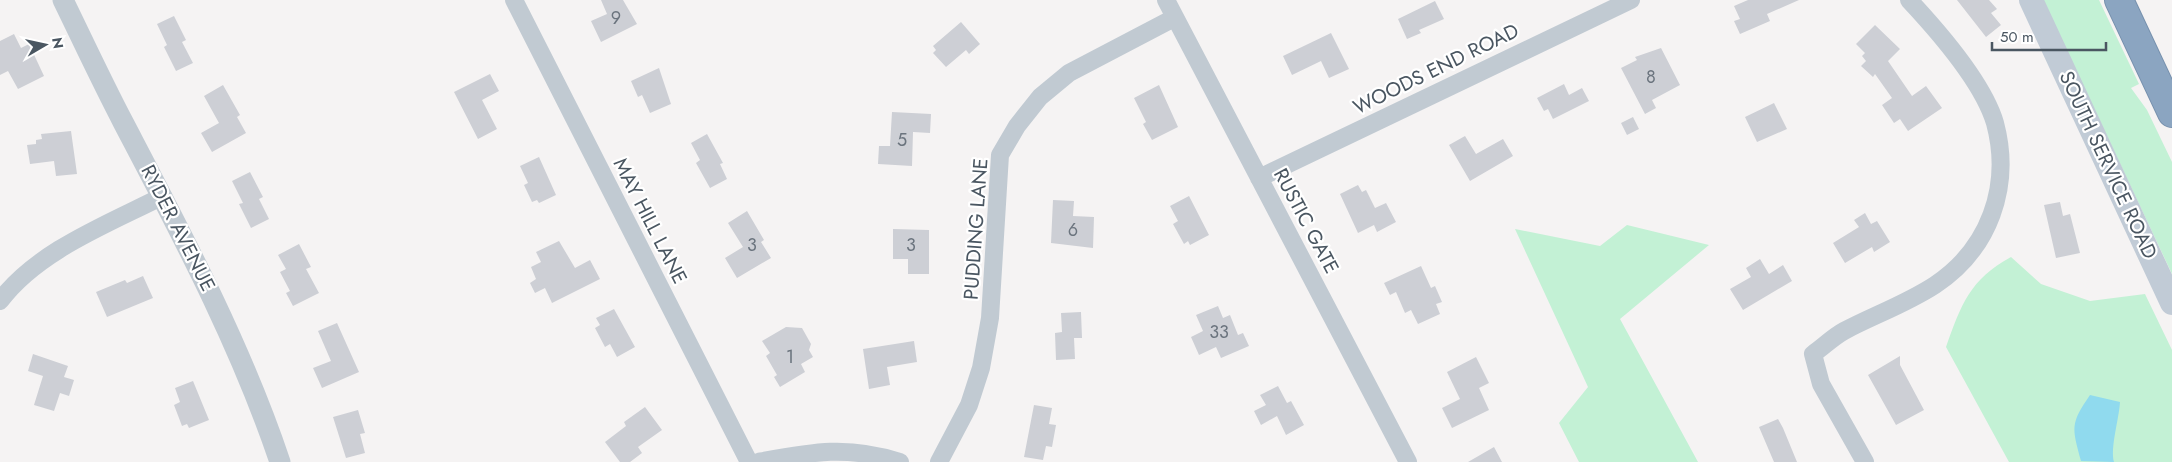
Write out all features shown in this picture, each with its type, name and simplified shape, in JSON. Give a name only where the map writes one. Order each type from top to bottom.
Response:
[{"type":"highway","points":[[2119,0],[2172,113]]},
{"type":"main road","name":"SOUTH SERVICE ROAD","points":[[2031,0],[2172,303]]},
{"type":"street","name":"RYDER AVENUE","points":[[63,0],[122,120],[201,271],[241,357],[280,462]]},
{"type":"street","name":"MAY HILL LANE","points":[[514,0],[749,462]]},
{"type":"street","name":"RUSTIC GATE","points":[[1166,0],[1408,462]]},
{"type":"street","name":"WOODS END ROAD","points":[[1259,178],[1630,0]]},
{"type":"street","points":[[1865,462],[1821,384],[1814,354],[1842,332],[1892,310],[1935,285],[1960,264],[1982,239],[1996,204],[2000,164],[1994,123],[1978,89],[1956,55],[1909,0]]},
{"type":"street","name":"PUDDING LANE","points":[[940,462],[969,405],[982,368],[990,318],[1000,155],[1017,126],[1040,97],[1069,73],[1174,18]]},
{"type":"street","points":[[0,301],[12,285],[49,255],[163,196]]},
{"type":"street","points":[[758,462],[795,455],[844,450],[879,455],[900,462]]},
{"type":"green space","points":[[2043,0],[2099,0],[2139,84],[2131,88],[2147,110],[2172,162],[2172,274]]},
{"type":"green space","points":[[1627,225],[1709,245],[1620,319],[1698,462],[1579,462],[1559,423],[1588,387],[1515,229],[1600,246]]},
{"type":"green space","points":[[2011,257],[2041,284],[2090,301],[2145,294],[2172,350],[2172,462],[2009,462],[1946,347],[1962,306],[1976,284],[1997,265]]},
{"type":"water","points":[[2090,395],[2120,402],[2114,441],[2114,462],[2081,461],[2075,426],[2079,413]]},
{"type":"building","points":[[601,0],[623,0],[637,24],[601,42],[591,21],[607,14]]},
{"type":"building","points":[[1748,0],[1799,0],[1767,14],[1770,21],[1740,34],[1734,21],[1740,19],[1734,6]]},
{"type":"building","points":[[1957,0],[1989,0],[1997,9],[1991,13],[2001,25],[1986,37]]},
{"type":"building","points":[[1435,1],[1444,19],[1419,30],[1421,33],[1407,39],[1398,19]]},
{"type":"building","points":[[174,16],[186,40],[182,42],[193,63],[176,71],[164,47],[167,45],[157,24]]},
{"type":"building","points":[[961,22],[980,44],[969,54],[966,50],[946,67],[933,53],[936,50],[933,46]]},
{"type":"building","points":[[1875,25],[1900,49],[1888,61],[1912,96],[1926,86],[1942,108],[1908,131],[1900,119],[1894,123],[1882,105],[1892,98],[1875,74],[1873,77],[1861,66],[1866,61],[1862,56],[1865,53],[1856,44]]},
{"type":"building","points":[[1331,33],[1349,69],[1329,78],[1321,61],[1292,75],[1283,56]]},
{"type":"building","points":[[14,34],[21,48],[29,44],[44,76],[18,89],[8,71],[0,75],[0,41]]},
{"type":"building","points":[[1661,48],[1680,85],[1652,100],[1656,108],[1645,114],[1621,68],[1637,60],[1635,57]]},
{"type":"building","points":[[659,68],[671,104],[650,113],[642,95],[638,97],[631,81]]},
{"type":"building","points":[[490,74],[499,91],[482,100],[497,129],[478,139],[454,92]]},
{"type":"building","points":[[1564,84],[1569,95],[1582,88],[1589,101],[1553,119],[1548,109],[1544,111],[1537,98]]},
{"type":"building","points":[[223,85],[240,115],[237,117],[246,133],[212,152],[201,133],[219,123],[204,96]]},
{"type":"building","points":[[1159,85],[1178,127],[1152,140],[1143,124],[1146,122],[1134,98]]},
{"type":"building","points":[[1774,103],[1787,129],[1757,142],[1745,117]]},
{"type":"building","points":[[892,112],[931,114],[930,133],[913,132],[912,166],[878,164],[879,146],[890,146]]},
{"type":"building","points":[[1633,117],[1639,129],[1627,135],[1621,123]]},
{"type":"building","points":[[71,131],[77,174],[56,176],[54,161],[30,164],[27,145],[36,144],[36,140],[42,139],[41,134]]},
{"type":"building","points":[[707,134],[723,163],[720,164],[727,179],[710,188],[696,163],[700,160],[691,143]]},
{"type":"building","points":[[1465,136],[1476,154],[1503,139],[1513,156],[1470,181],[1449,145]]},
{"type":"building","points":[[539,157],[556,195],[539,203],[537,200],[532,202],[524,185],[528,183],[520,166]]},
{"type":"building","points":[[250,172],[263,197],[259,199],[269,219],[251,228],[239,204],[243,203],[232,181]]},
{"type":"building","points":[[1358,185],[1362,192],[1366,190],[1375,208],[1386,203],[1396,222],[1377,232],[1374,225],[1358,233],[1340,194]]},
{"type":"building","points":[[1189,196],[1209,235],[1190,245],[1188,241],[1184,244],[1173,224],[1178,221],[1170,206]]},
{"type":"building","points":[[1053,200],[1074,201],[1073,216],[1094,217],[1093,248],[1051,243]]},
{"type":"building","points":[[2060,202],[2063,216],[2070,214],[2080,253],[2056,258],[2044,205]]},
{"type":"building","points":[[747,211],[764,240],[761,242],[771,258],[737,278],[725,258],[743,247],[728,223]]},
{"type":"building","points":[[1865,213],[1871,224],[1877,221],[1890,242],[1874,252],[1872,247],[1845,263],[1833,243],[1859,227],[1854,220]]},
{"type":"building","points":[[893,229],[929,230],[929,274],[908,274],[908,259],[893,259]]},
{"type":"building","points":[[559,241],[575,268],[590,260],[600,279],[552,303],[545,288],[535,293],[530,283],[536,279],[531,267],[541,262],[536,252]]},
{"type":"building","points":[[299,244],[311,267],[306,269],[319,293],[293,306],[286,293],[290,291],[280,272],[286,269],[278,255]]},
{"type":"building","points":[[1760,259],[1769,274],[1783,265],[1792,281],[1743,310],[1730,289],[1751,277],[1746,268]]},
{"type":"building","points":[[1421,266],[1431,288],[1435,286],[1442,302],[1436,304],[1440,314],[1418,324],[1411,310],[1405,313],[1396,292],[1390,295],[1384,283]]},
{"type":"building","points":[[143,276],[153,298],[107,317],[96,292],[125,280],[127,283]]},
{"type":"building","points":[[1218,306],[1223,318],[1230,315],[1238,335],[1243,333],[1249,346],[1221,358],[1216,347],[1199,355],[1191,337],[1203,331],[1196,315]]},
{"type":"building","points":[[614,309],[635,347],[617,357],[610,344],[605,347],[595,328],[600,325],[596,318]]},
{"type":"building","points":[[1081,312],[1082,338],[1074,338],[1075,359],[1056,360],[1055,333],[1062,332],[1061,313]]},
{"type":"building","points":[[337,323],[359,372],[322,388],[313,368],[331,361],[318,331]]},
{"type":"building","points":[[786,327],[802,328],[811,344],[809,350],[813,357],[801,364],[805,372],[780,387],[774,377],[777,375],[766,356],[770,353],[762,341]]},
{"type":"building","points":[[914,341],[917,362],[887,367],[890,385],[869,389],[863,349]]},
{"type":"building","points":[[33,354],[68,366],[64,377],[74,380],[69,396],[60,393],[54,411],[34,405],[43,376],[28,371]]},
{"type":"building","points":[[1900,356],[1900,365],[1924,410],[1896,425],[1868,375]]},
{"type":"building","points":[[1476,357],[1489,383],[1479,388],[1489,410],[1452,428],[1442,408],[1460,399],[1447,372]]},
{"type":"building","points":[[193,381],[209,420],[189,428],[187,424],[182,426],[174,405],[180,402],[175,388]]},
{"type":"building","points":[[1278,386],[1287,403],[1291,401],[1304,425],[1286,435],[1277,416],[1261,425],[1254,411],[1266,405],[1260,395]]},
{"type":"building","points":[[1034,405],[1052,408],[1049,424],[1056,425],[1052,447],[1046,446],[1043,460],[1024,457]]},
{"type":"building","points":[[645,407],[662,430],[638,447],[642,453],[630,462],[620,462],[605,442],[626,426],[624,422]]},
{"type":"building","points":[[358,410],[365,433],[360,434],[365,453],[346,458],[333,417]]},
{"type":"building","points":[[1778,419],[1797,462],[1774,462],[1759,427]]},
{"type":"building","points":[[1494,447],[1502,462],[1468,462]]}]
